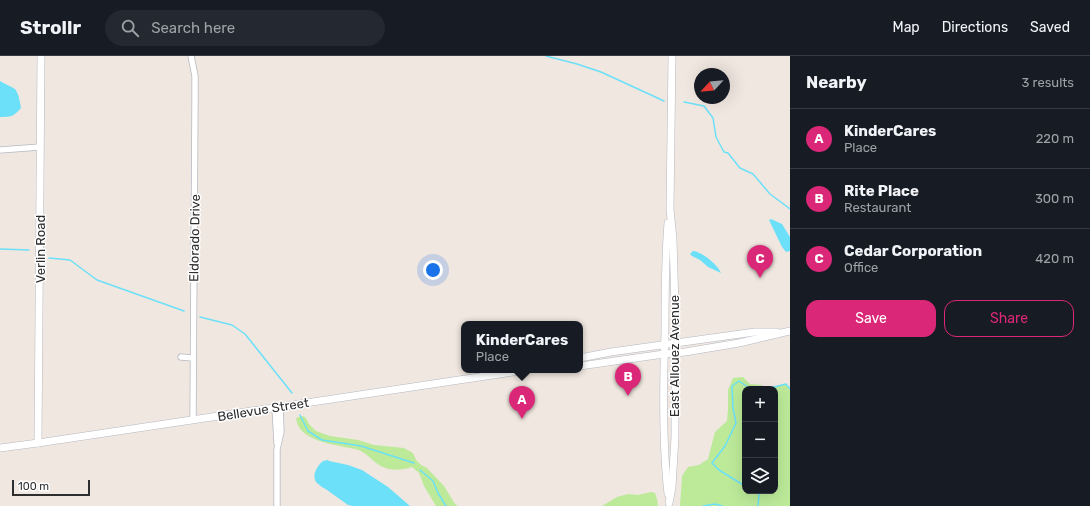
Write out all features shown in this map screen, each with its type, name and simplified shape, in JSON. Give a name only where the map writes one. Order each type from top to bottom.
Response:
[{"type":"street","name":"Verlin Road","points":[[38,443],[41,56]]},
{"type":"street","name":"Eldorado Drive","points":[[191,56],[195,76],[192,420]]},
{"type":"street","name":"East Allouez Avenue","points":[[669,505],[665,444],[664,344],[666,249],[670,208],[672,56]]},
{"type":"street","points":[[0,150],[40,147]]},
{"type":"street","name":"East Allouez Avenue","points":[[669,505],[672,487],[675,437],[673,239],[670,208]]},
{"type":"street","points":[[583,357],[664,344],[755,332],[786,332]]},
{"type":"street","points":[[583,366],[739,343],[786,332]]},
{"type":"street","points":[[181,357],[193,358]]},
{"type":"street","name":"Bellevue Street","points":[[0,448],[506,373]]},
{"type":"street","points":[[277,506],[277,449],[282,432],[278,407]]},
{"type":"green space","points":[[743,377],[750,384],[762,386],[742,386],[742,494],[778,494],[778,386],[786,384],[790,389],[790,506],[680,506],[682,476],[688,467],[699,465],[708,459],[715,432],[727,421],[728,390],[733,378]]},
{"type":"green space","points":[[302,416],[305,417],[316,431],[330,436],[358,440],[374,445],[404,448],[413,453],[416,460],[427,468],[444,486],[455,504],[458,506],[436,506],[424,486],[419,473],[412,467],[399,470],[387,468],[379,465],[359,450],[330,444],[312,438],[302,431],[298,425],[296,418]]},
{"type":"green space","points":[[651,492],[655,493],[658,506],[602,506],[617,497],[628,494],[638,495]]},
{"type":"water","points":[[0,81],[15,89],[18,96],[21,108],[12,116],[0,117]]},
{"type":"water","points":[[771,219],[782,224],[790,237],[790,251],[786,252],[782,247],[769,220]]},
{"type":"water","points":[[693,251],[700,253],[709,259],[721,273],[708,267],[700,260],[692,256],[690,254]]},
{"type":"water","points":[[328,460],[362,470],[388,487],[410,506],[348,505],[319,485],[315,480],[317,468],[323,461]]},
{"type":"waterway","points":[[546,56],[601,72],[664,101]]},
{"type":"waterway","points":[[684,102],[704,106],[713,118],[716,137],[724,152],[728,153],[740,168],[753,174],[770,194],[790,209]]},
{"type":"waterway","points":[[0,249],[29,250]]},
{"type":"waterway","points":[[49,258],[70,260],[97,280],[184,311]]},
{"type":"waterway","points":[[200,317],[232,325],[245,334],[292,393]]},
{"type":"waterway","points":[[742,484],[719,470],[712,463],[725,446],[736,423],[733,408],[732,386],[739,381],[746,386]]},
{"type":"waterway","points":[[778,386],[786,384],[790,389]]},
{"type":"waterway","points":[[300,415],[308,431],[322,440],[361,446],[414,463]]},
{"type":"waterway","points":[[420,470],[433,481],[446,506]]},
{"type":"waterway","points":[[758,506],[759,494]]},
{"type":"waterway","points":[[703,506],[715,504],[722,506]]},
{"type":"place","name":"Cedar Corporation","points":[[760,278]]},
{"type":"place","name":"Rite Place","points":[[628,396]]},
{"type":"place","name":"KinderCares","points":[[522,419]]}]
